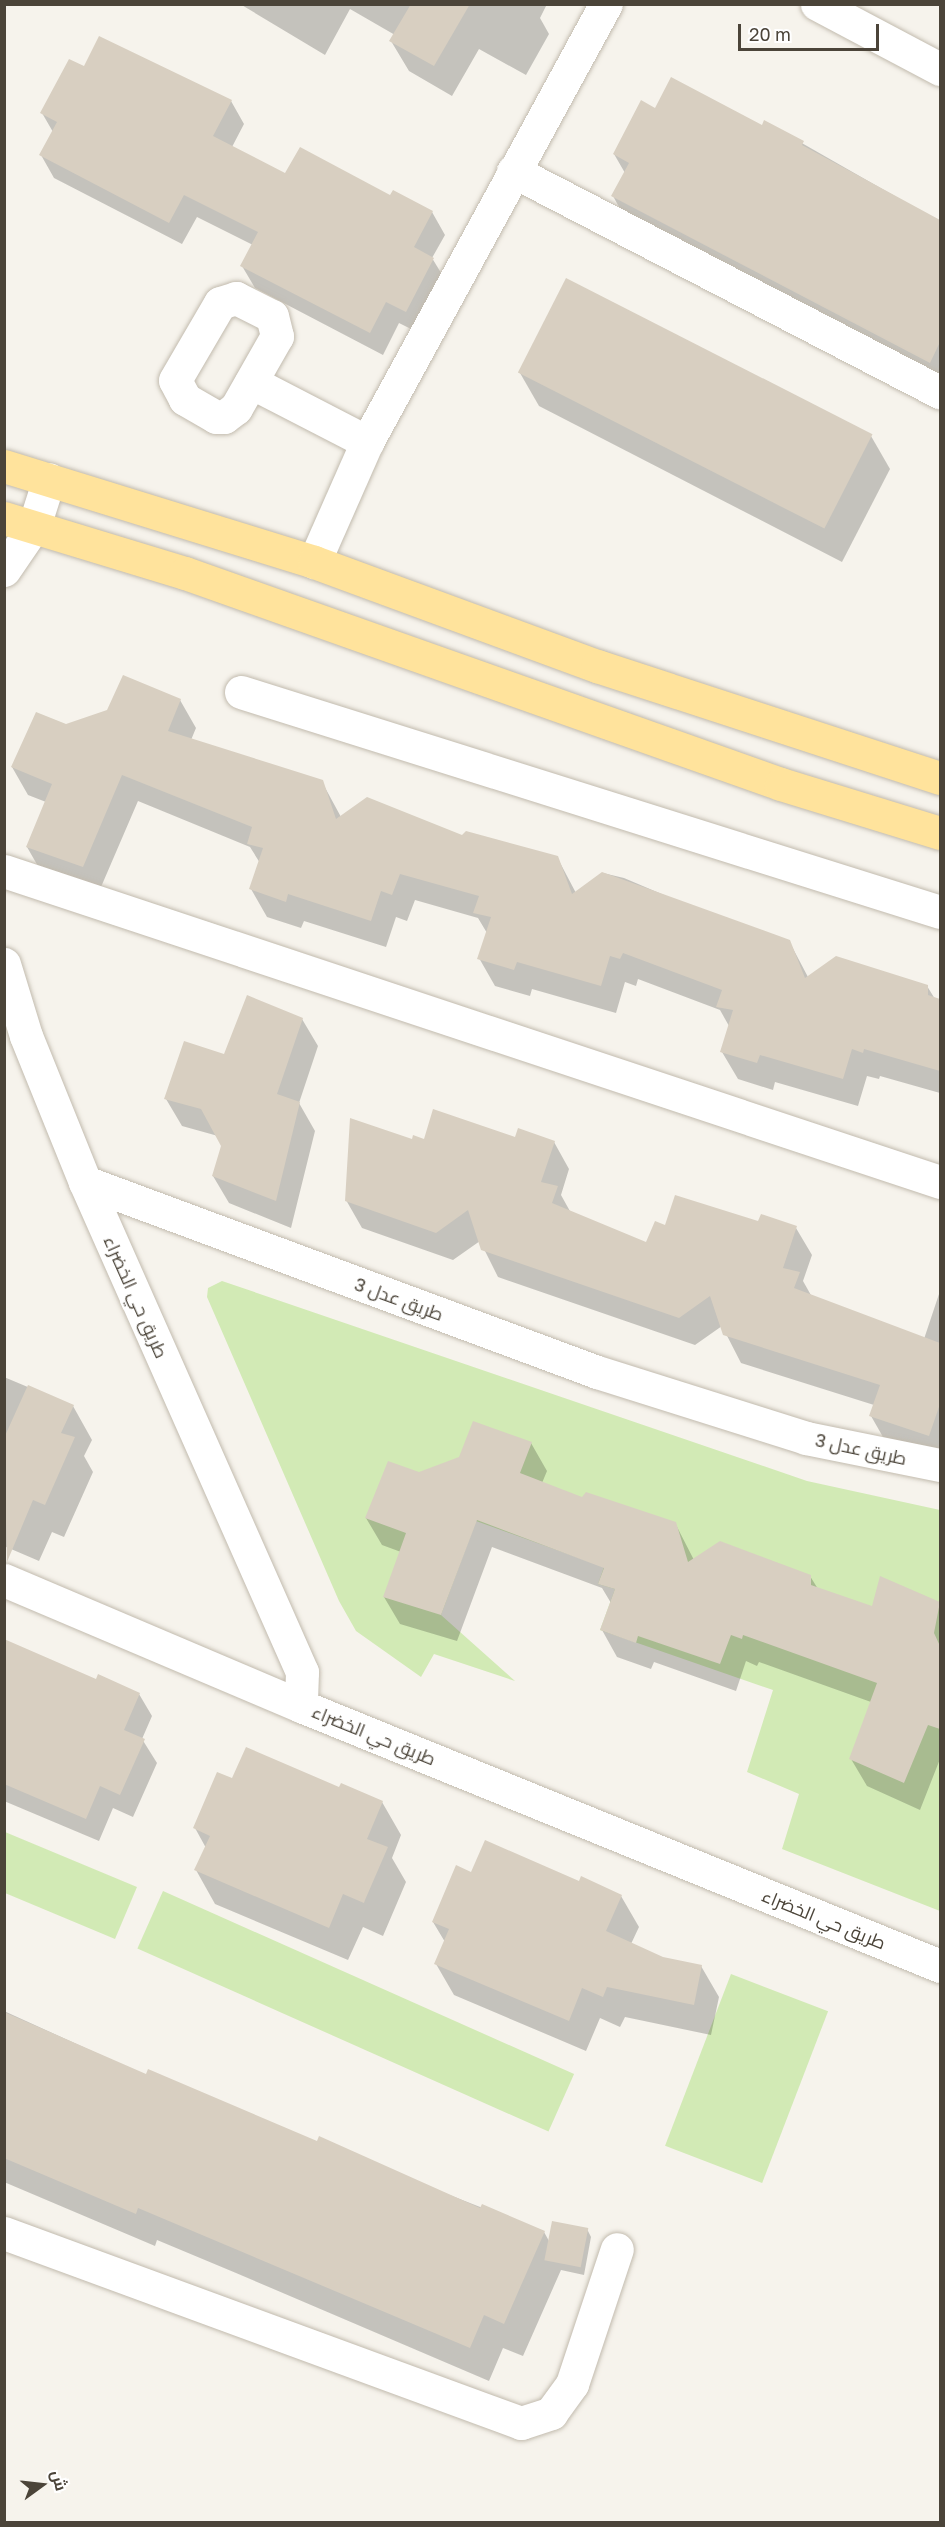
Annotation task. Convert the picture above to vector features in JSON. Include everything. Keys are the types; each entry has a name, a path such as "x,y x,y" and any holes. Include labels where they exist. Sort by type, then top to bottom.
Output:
{"main road":[{"path":"4,465 314,562 597,666 940,778"},
{"path":"19,522 185,573 781,784 940,833"}],"street":[{"path":"314,562 368,442 513,171 606,4"},
{"path":"817,4 940,69"},
{"path":"513,171 940,392"},
{"path":"251,382 368,442"},
{"path":"4,570 19,522 49,479"},
{"path":"241,692 940,912"},
{"path":"4,871 940,1182"},
{"path":"4,964 26,1036 86,1182"},
{"name":"طريق عدل 3","path":"86,1182 597,1372 806,1438 940,1465"},
{"name":"طريق حي الخضراء","path":"86,1182 302,1671 301,1706 940,1966"},
{"path":"4,1580 301,1706"},
{"path":"4,2233 521,2422 551,2413 572,2384 617,2249"}],"green space":[{"path":"222,1281 807,1481 940,1510 940,1911 782,1849 799,1794 747,1772 773,1690 600,1630 615,1589 598,1584 604,1567 476,1521 441,1615 515,1681 434,1654 421,1677 356,1631 339,1601 207,1297 208,1288"},
{"path":"5,1832 137,1887 115,1939 5,1893"},
{"path":"163,1891 574,2074 548,2132 137,1949"},
{"path":"731,1974 828,2011 762,2183 665,2146"}],"building":[{"path":"411,4 470,4 434,66 389,41"},
{"path":"99,36 232,100 213,136 285,173 300,147 390,195 393,190 433,211 414,247 434,258 406,312 386,302 370,333 240,266 258,232 184,195 169,223 39,155 57,122 40,113 69,59 84,66"},
{"path":"671,77 762,125 764,120 804,141 802,145 940,220 940,342 930,363 611,196 629,163 613,154 641,100 655,108"},
{"path":"566,278 873,434 824,529 518,372"},
{"path":"123,675 181,699 168,731 323,780 336,819 367,797 462,835 466,831 558,856 572,894 602,872 790,940 805,978 836,956 928,985 928,995 940,999 940,1071 864,1049 863,1053 852,1049 843,1079 760,1055 757,1063 720,1052 733,1010 716,1007 722,990 623,953 620,959 610,956 601,986 517,962 514,970 477,959 491,917 473,913 479,896 400,874 392,895 381,891 371,921 288,894 286,902 249,889 263,848 247,844 252,827 122,775 83,867 26,847 52,784 11,767 36,712 66,724 107,710"},
{"path":"247,995 303,1018 277,1094 300,1102 276,1201 212,1176 221,1146 201,1109 164,1099 184,1041 224,1054"},
{"path":"433,1109 515,1137 518,1128 555,1141 541,1182 558,1186 552,1203 646,1242 655,1221 665,1225 675,1195 758,1221 761,1214 797,1226 783,1268 800,1272 794,1288 940,1343 940,1404 929,1436 869,1416 880,1385 723,1335 710,1296 679,1318 481,1250 468,1210 436,1233 345,1201 350,1118 412,1139 413,1135 424,1139"},
{"path":"28,1385 74,1405 61,1433 75,1437 45,1505 33,1500 7,1562 4,1438"},
{"path":"473,1421 532,1442 520,1473 582,1497 586,1492 676,1522 688,1562 720,1541 811,1575 811,1585 872,1606 880,1576 940,1602 934,1633 940,1646 940,1729 928,1725 904,1783 849,1759 877,1683 743,1635 742,1639 731,1635 720,1664 638,1636 636,1643 600,1630 615,1589 598,1584 604,1568 477,1520 441,1615 383,1597 406,1533 365,1518 388,1461 419,1472 459,1457"},
{"path":"4,1639 96,1679 98,1674 140,1693 124,1730 145,1739 120,1795 100,1786 86,1819 4,1784"},
{"path":"246,1747 339,1787 341,1783 383,1801 367,1839 388,1847 364,1903 343,1894 329,1928 194,1870 210,1836 193,1828 217,1772 232,1778"},
{"path":"485,1840 579,1881 581,1876 622,1895 606,1931 663,1957 702,1965 694,2005 607,1987 603,1997 582,1988 569,2021 434,1964 449,1929 432,1922 456,1865 471,1872"},
{"path":"4,2012 146,2074 148,2069 317,2141 319,2136 480,2208 482,2204 545,2231 504,2324 484,2315 470,2348 138,2208 136,2214 4,2158"},
{"path":"552,2221 588,2228 581,2267 544,2260"}]}
